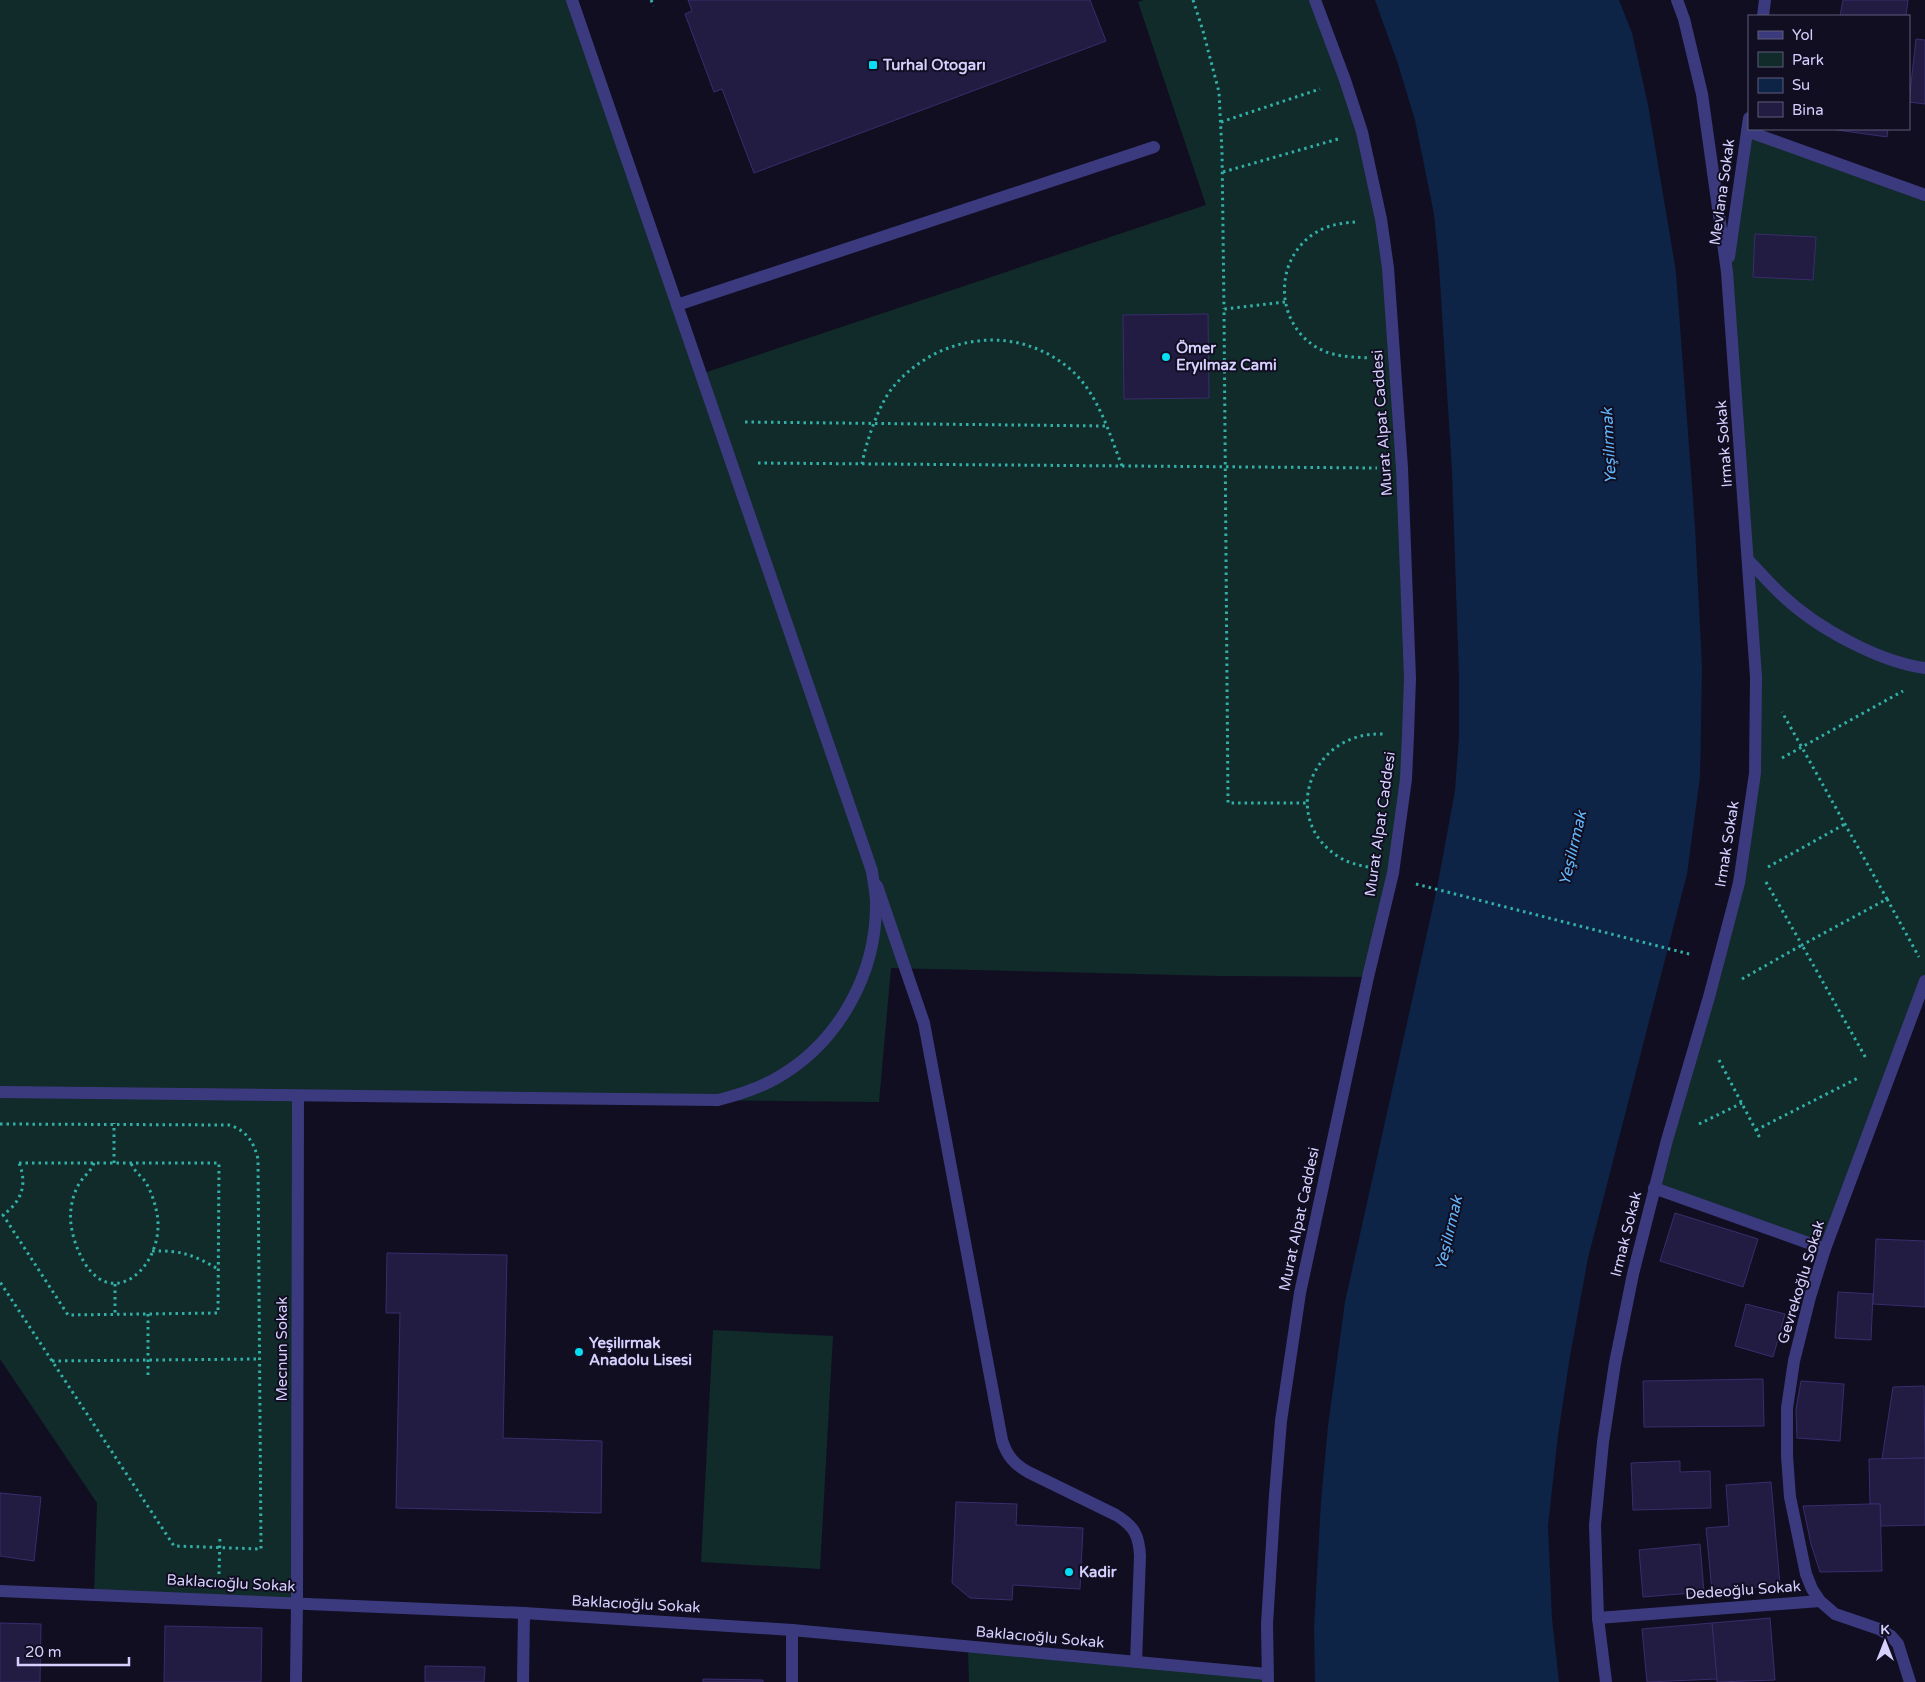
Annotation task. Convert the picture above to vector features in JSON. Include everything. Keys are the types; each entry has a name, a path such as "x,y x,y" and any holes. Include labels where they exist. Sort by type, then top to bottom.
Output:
{"street":[{"path":"572,0 924,1023 1002,1440 1006,1451 1016,1465 1116,1515 1127,1522 1135,1531 1139,1541 1140,1556 1136,1662"},
{"name":"Murat Alpat Caddesi","path":"1268,1678 1267,1624 1274,1495 1281,1421 1300,1293 1368,977 1393,873 1406,779 1410,678 1402,468 1388,268 1381,219 1362,132 1315,0"},
{"name":"Irmak Sokak","path":"1606,1682 1598,1618 1595,1525 1603,1442 1615,1363 1633,1274 1654,1188 1701,1026 1739,883 1755,773 1756,677 1727,272 1702,94 1684,19 1677,0"},
{"path":"1763,15 1765,0"},
{"name":"Mevlana Sokak","path":"1727,272 1748,124"},
{"path":"1763,130 1925,195"},
{"path":"677,305 1154,147"},
{"path":"1748,560 1784,597 1824,627 1868,651 1925,668"},
{"path":"0,1092 718,1100 748,1092 775,1079 801,1062 823,1041 842,1017 857,991 868,962 874,932 876,901 872,871"},
{"name":"Gevrekoğlu Sokak","path":"1820,1601 1806,1574 1790,1497 1787,1456 1787,1408 1794,1361 1810,1297 1825,1249 1925,981"},
{"name":"Mecnun Sokak","path":"296,1682 298,1603 298,1096"},
{"path":"1654,1188 1825,1249"},
{"name":"Baklacıoğlu Sokak","path":"0,1591 524,1613 792,1630 1136,1662 1268,1678"},
{"name":"Dedeoğlu Sokak","path":"1598,1618 1820,1601 1835,1614 1879,1629 1891,1636 1898,1644 1910,1682"},
{"path":"523,1682 524,1613"},
{"path":"792,1630 792,1682"}],"path":[{"path":"651,0 654,6"},
{"path":"1194,0 1214,73 1221,122 1228,803 1308,803"},
{"path":"1221,122 1345,80"},
{"path":"1223,172 1362,132"},
{"path":"1381,219 1329,226 1315,232 1294,253 1288,266 1284,280 1285,302 1292,322 1300,334 1311,344 1324,351 1337,355 1394,359"},
{"path":"1224,310 1285,302"},
{"path":"862,464 865,445 892,388 916,364 945,348 977,340 1011,341 1042,352 1070,370 1092,395 1122,466"},
{"path":"717,421 1106,426"},
{"path":"732,463 1402,468"},
{"path":"1755,773 1909,687"},
{"path":"1779,706 1920,960"},
{"path":"1393,873 1352,863 1333,852 1319,837 1312,824 1308,803 1311,781 1316,768 1336,746 1349,739 1363,735 1408,735"},
{"path":"1739,883 1845,824"},
{"path":"1760,871 1868,1062"},
{"path":"1437,888 1669,949"},
{"path":"1709,997 1886,899"},
{"path":"1701,1026 1761,1140"},
{"path":"1756,1130 1864,1075"},
{"path":"114,1094 114,1163"},
{"path":"1667,1140 1742,1103"},
{"path":"0,1124 229,1125 242,1131 249,1137 258,1159 261,1549 174,1546 0,1282"},
{"path":"19,1163 94,1163 219,1163 218,1314 68,1315 3,1215 14,1207 21,1194 23,1172 19,1163"},
{"path":"94,1163 91,1170 80,1181 73,1196 70,1212 72,1230 83,1261 91,1273 102,1281 115,1284 128,1281 139,1274 148,1262 155,1245 157,1211 145,1181 134,1170 131,1163"},
{"path":"152,1251 178,1251 190,1254 218,1269"},
{"path":"115,1284 115,1315"},
{"path":"148,1314 148,1376"},
{"path":"52,1361 260,1359"},
{"path":"218,1599 220,1534"}],"green space":[{"path":"0,0 572,0 701,374 1206,205 1138,2 1144,0 1315,0 1345,80 1381,219 1402,468 1406,779 1368,977 1220,976 891,968 879,1102 299,1096 297,1603 94,1594 97,1503 0,1359"},
{"path":"1747,131 1925,195 1925,981 1825,1249 1654,1188 1709,997 1755,773 1756,677 1727,272"},
{"path":"713,1330 833,1336 820,1569 701,1562"},
{"path":"968,1646 1267,1674 1268,1682 969,1682"}],"water":[{"name":"Yeşilırmak","path":"1375,0 1619,0 1632,33 1648,105 1676,272 1695,527 1702,668 1700,777 1687,874 1588,1258 1570,1356 1558,1435 1548,1526 1552,1619 1559,1682 1315,1682 1314,1628 1321,1502 1328,1426 1345,1302 1437,888 1455,791 1459,737 1459,678 1452,470 1434,214 1415,120 1398,64"}],"building":[{"name":"Turhal Otogarı","path":"688,0 1090,0 1106,41 754,173 722,89 714,92 685,14 692,11"},
{"path":"1843,0 1908,0 1906,15 1840,15"},
{"path":"1916,39 1925,40 1925,104 1910,102"},
{"path":"1837,130 1888,130 1887,137"},
{"path":"1755,234 1816,237 1813,280 1753,277"},
{"name":"Ömer Eryılmaz Cami","path":"1208,314 1209,398 1124,399 1123,315"},
{"path":"1675,1213 1758,1239 1743,1287 1660,1261"},
{"path":"1876,1239 1925,1241 1925,1307 1873,1304"},
{"path":"387,1253 507,1255 503,1438 602,1441 601,1513 396,1508 400,1313 386,1313"},
{"path":"1838,1292 1873,1294 1871,1340 1835,1338"},
{"path":"1746,1304 1785,1314 1773,1357 1735,1346"},
{"path":"1763,1379 1764,1426 1644,1427 1643,1381"},
{"path":"1801,1381 1844,1384 1840,1441 1797,1438 1796,1409"},
{"path":"1924,1386 1925,1458 1882,1459 1893,1387"},
{"path":"1925,1458 1925,1525 1881,1526 1880,1504 1870,1504 1869,1459"},
{"path":"1680,1461 1680,1472 1710,1471 1711,1508 1633,1510 1631,1463"},
{"path":"1771,1482 1780,1585 1712,1591 1706,1528 1729,1526 1726,1485"},
{"path":"0,1493 41,1497 34,1561 0,1556"},
{"path":"956,1502 1017,1504 1016,1525 1083,1528 1080,1589 1013,1585 1012,1600 970,1598 952,1583"},
{"path":"1880,1504 1882,1571 1820,1572 1811,1544 1803,1506"},
{"path":"1700,1544 1704,1592 1643,1597 1639,1550"},
{"path":"1770,1618 1775,1680 1717,1682 1712,1623"},
{"path":"0,1623 41,1624 40,1682 0,1682"},
{"path":"1712,1623 1717,1679 1647,1682 1642,1629"},
{"path":"165,1626 262,1628 261,1682 164,1682"},
{"path":"425,1666 485,1667 484,1682 425,1682"},
{"path":"703,1679 763,1680 763,1682 703,1682"}],"place":[{"name":"Turhal Otogarı","path":"873,65"},
{"name":"Ömer Eryılmaz Cami","path":"1166,357"},
{"name":"Yeşilırmak Anadolu Lisesi","path":"579,1352"},
{"name":"Kadir","path":"1069,1572"}]}
